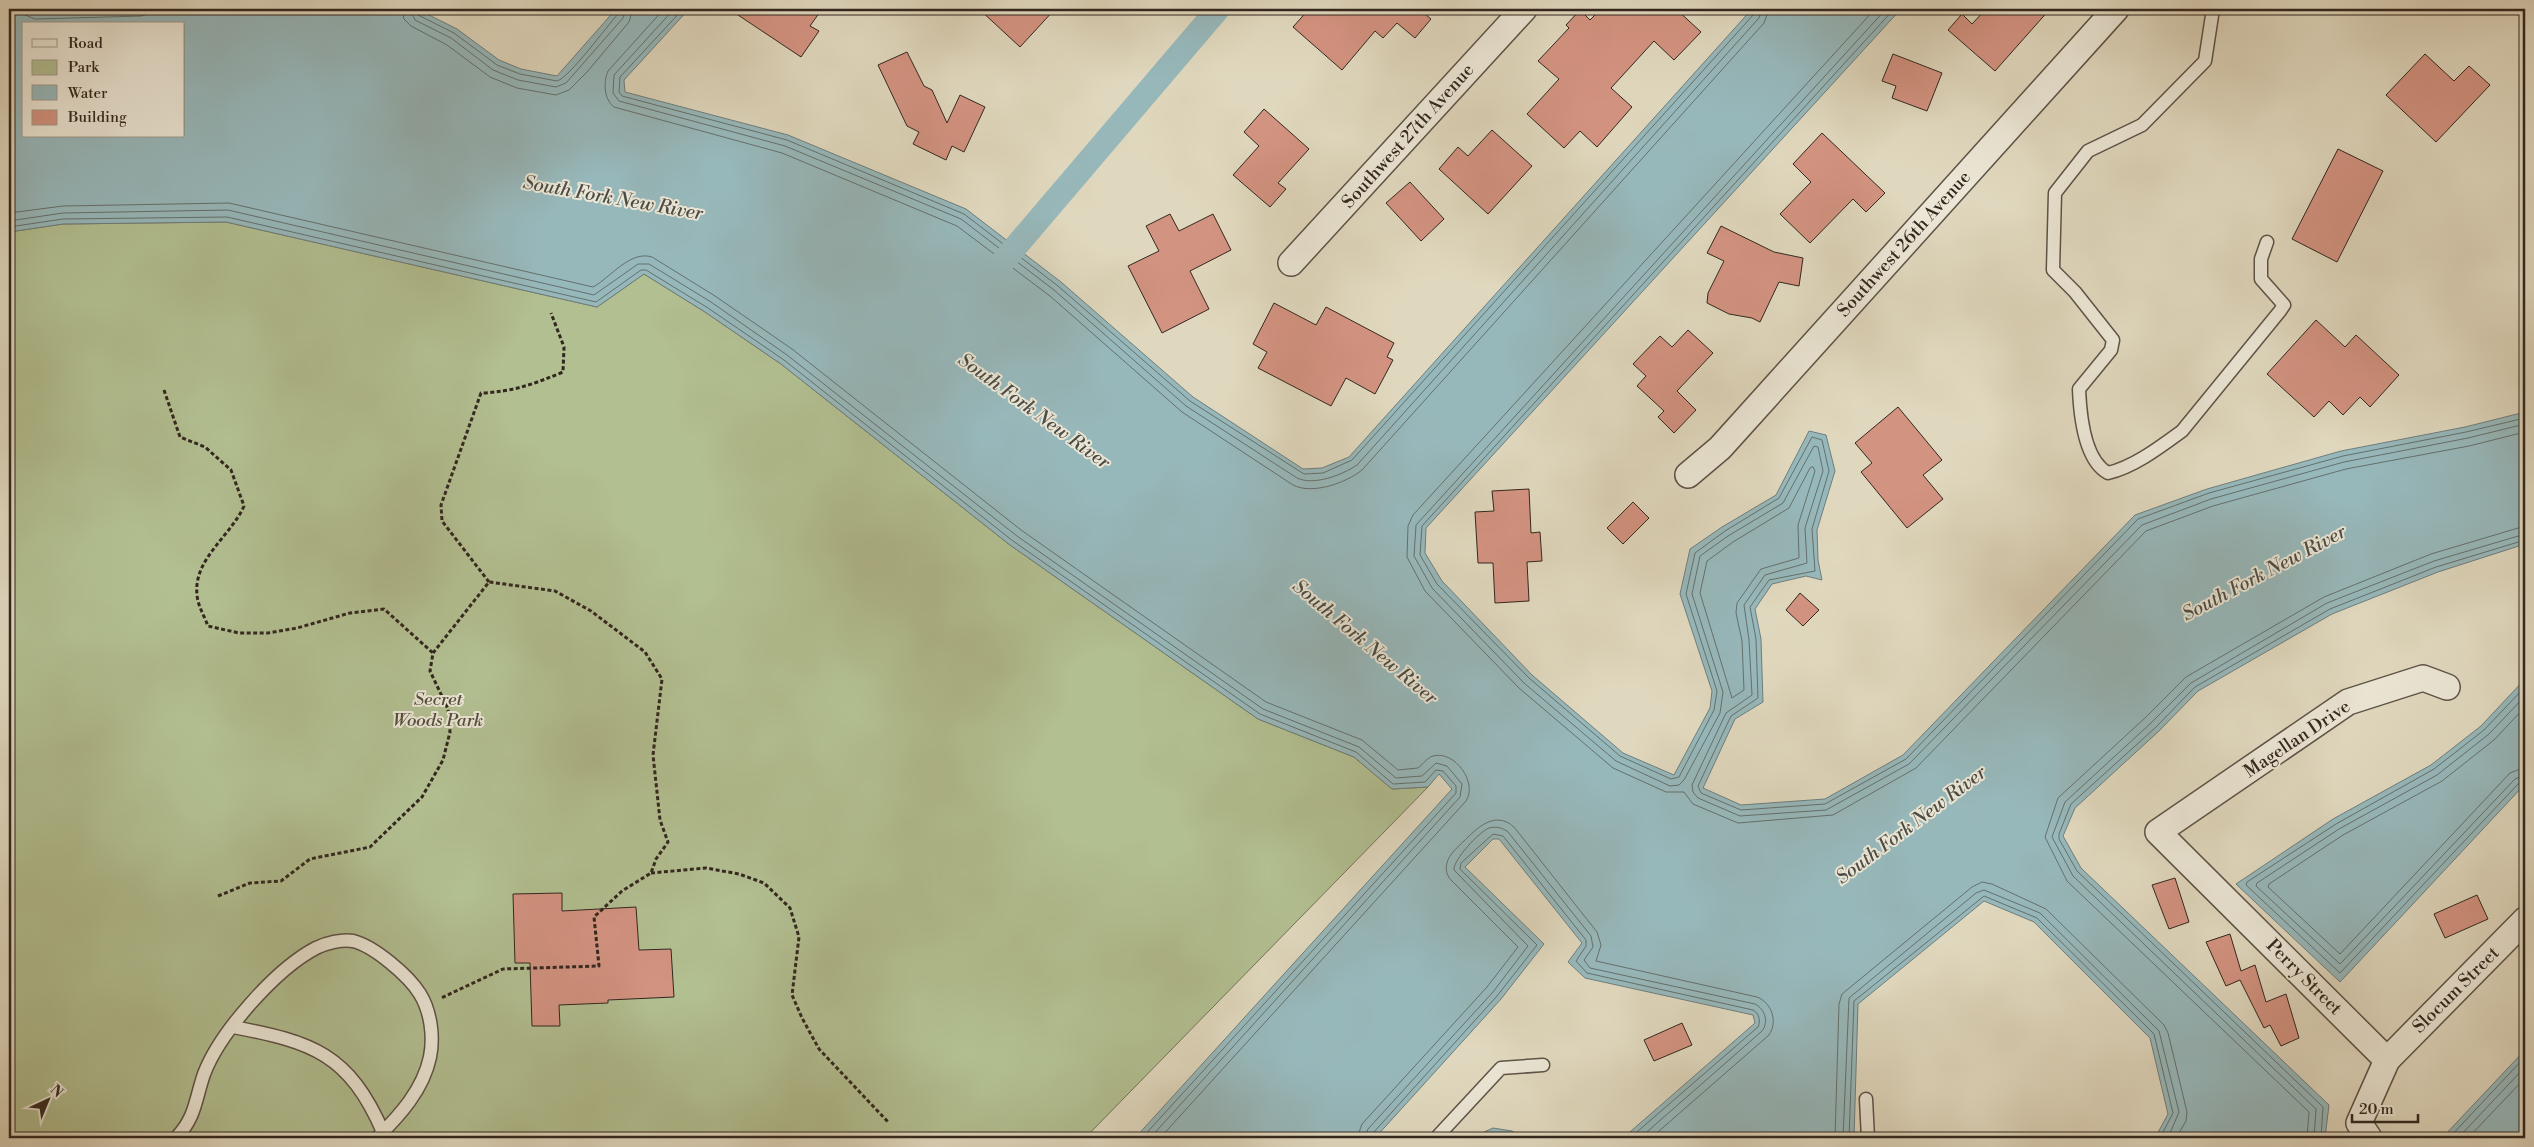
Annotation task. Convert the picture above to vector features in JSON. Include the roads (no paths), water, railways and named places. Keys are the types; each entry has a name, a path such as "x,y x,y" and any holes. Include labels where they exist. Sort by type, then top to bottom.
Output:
{"street":[{"name":"Southwest 27th Avenue","path":"1291,263 1524,9"},
{"name":"Southwest 26th Avenue","path":"1688,475 1720,448 2116,9"},
{"name":"Magellan Drive","path":"2158,832 2348,702 2423,678 2447,687"},
{"name":"Perry Street","path":"2158,832 2387,1060"},
{"name":"Slocum Street","path":"2387,1060 2525,920"},
{"path":"2369,1138 2359,1123 2387,1060"}],"lane":[{"path":"2213,9 2204,60 2142,125 2088,151 2055,193 2054,270 2075,292 2112,340 2112,350 2079,389 2081,420 2095,463 2101,470 2108,473 2117,471 2162,446 2182,431 2280,311 2284,305 2261,279 2261,259 2267,242"},
{"path":"176,1138 187,1127 195,1109 204,1073 233,1027 254,1000 284,971 317,948 336,942 353,941 373,951 401,972 420,995 425,1006 432,1037 430,1057 422,1080 407,1105 380,1135"},
{"path":"233,1027 292,1040 318,1051 336,1062 358,1083 373,1108 380,1135"},
{"path":"1436,1138 1501,1068 1543,1065"},
{"path":"1866,1100 1868,1138"}],"water":[{"name":"South Fork New River","path":"9,9 23,9 35,14 112,14 174,9 417,9 457,29 499,60 521,69 557,76 616,9 689,9 624,80 625,92 788,135 966,209 1061,282 1193,397 1303,469 1322,468 1349,457 1752,9 1901,9 1426,528 1425,553 1442,581 1532,675 1623,753 1674,775 1710,708 1712,691 1680,594 1690,549 1722,527 1776,495 1809,431 1826,435 1835,471 1817,530 1818,560 1822,580 1806,576 1772,584 1755,609 1761,639 1763,702 1735,719 1703,788 1741,805 1825,799 1903,755 2135,515 2207,489 2341,451 2465,427 2525,412 2525,544 2438,572 2332,614 2198,691 2159,731 2075,808 2063,836 2081,868 2329,1105 2325,1138 2155,1138 2168,1114 2150,1038 2034,922 1984,901 1858,1004 1854,1138 1623,1138 1755,1023 1753,1015 1585,978 1568,962 1582,943 1499,839 1493,839 1465,867 1544,944 1501,999 1375,1138 1135,1138 1452,789 1439,774 1428,787 1392,789 1354,757 1258,719 1010,545 781,364 705,312 644,274 597,307 226,222 63,224 9,232"},
{"path":"2525,679 2525,784 2340,982 2236,884 2333,819 2431,765 2481,726"},
{"path":"2525,1050 2525,1138 2442,1138"},
{"path":"1493,1128 1512,1131 1522,1138 1471,1138"}],"waterway":[{"path":"994,272 1218,9"}],"park label":[{"name":"Secret Woods Park","path":"438,710"}]}
